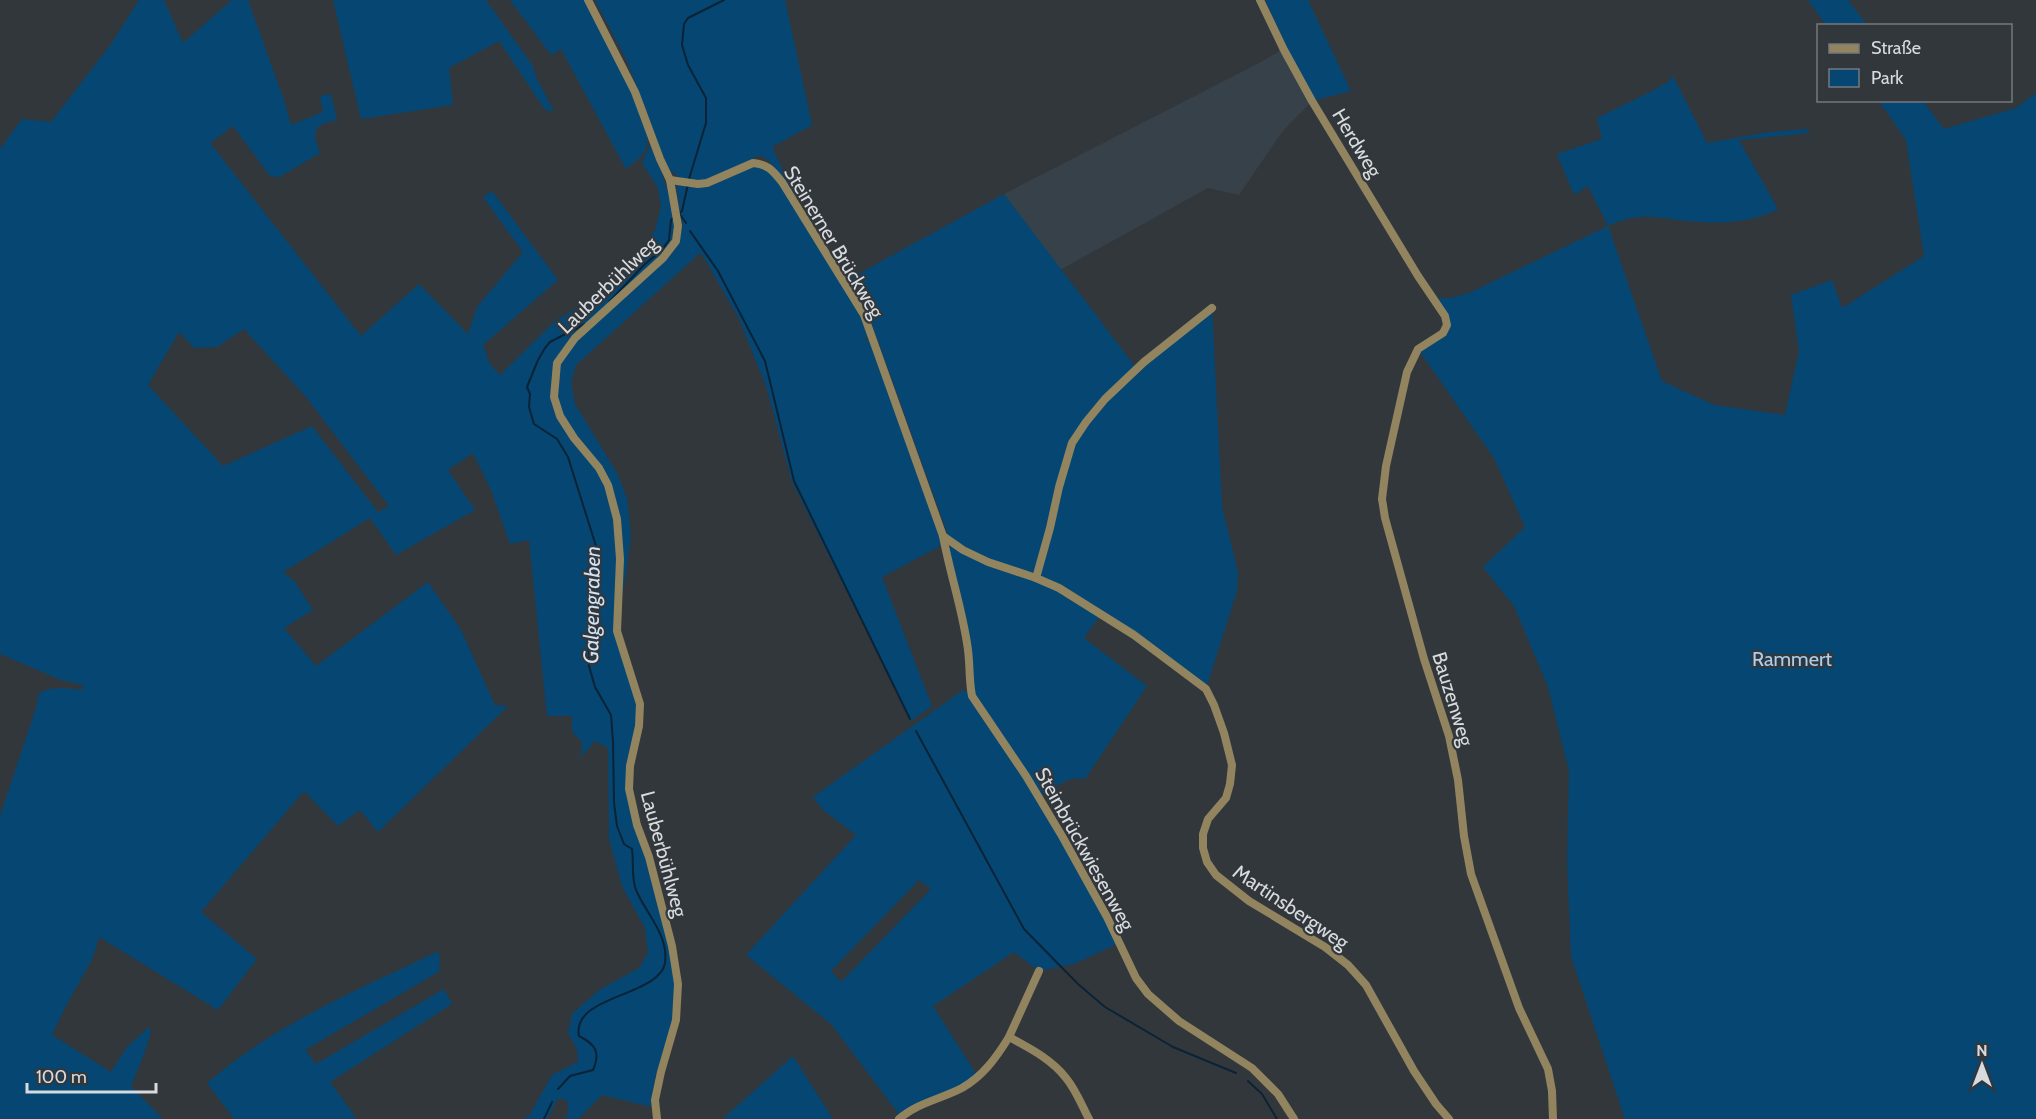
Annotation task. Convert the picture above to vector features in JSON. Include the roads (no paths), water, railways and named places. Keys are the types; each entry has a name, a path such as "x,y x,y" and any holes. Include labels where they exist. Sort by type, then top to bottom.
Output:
{"street":[{"name":"Lauberbühlweg","path":"588,0 635,92 670,180 678,226 676,240 663,258 574,338 557,363 554,397 560,416 574,438 599,468 608,485 617,519 620,559 617,631 640,704 639,726 630,766 628,789 637,825 649,857 672,946 678,984 676,1020 655,1100 657,1119"},
{"name":"Herdweg","path":"1260,0 1312,101 1418,276 1434,298"},
{"name":"Steinerner Brückweg","path":"670,180 707,183 753,163 762,163 770,167 782,182 864,315 943,536"},
{"name":"Bauzenweg","path":"1434,298 1445,316 1447,325 1443,333 1418,349 1407,372 1386,466 1382,499 1385,518 1424,659 1449,736 1458,780 1471,874 1519,1008 1548,1069 1552,1091 1552,1119"},
{"path":"1036,578 1072,443 1105,399 1144,362 1212,308"},
{"name":"Martinsbergweg","path":"943,536 963,550 980,558 1059,588 1134,635 1206,689 1224,733 1232,765 1226,798 1208,819 1203,834 1203,848 1208,862 1216,875 1250,901 1325,947 1348,965 1366,985 1414,1071 1449,1119"},
{"name":"Steinbrückwiesenweg","path":"943,536 968,650 972,696 1026,776 1062,836 1107,917 1136,978 1148,994 1179,1021 1252,1068 1278,1094 1294,1119"},
{"path":"899,1119 910,1110 962,1088 993,1063 1010,1037 1039,971"},
{"path":"1010,1037 1052,1062 1068,1079 1089,1119"}],"waterway":[{"name":"Galgengraben","path":"689,179 706,123 706,98 688,65 682,45 684,24 688,18 724,0"},
{"name":"Galgengraben","path":"679,213 682,211 688,184"},
{"path":"679,213 686,223"},
{"name":"Galgengraben","path":"609,302 645,264 661,251 669,240 673,218"},
{"path":"690,231 718,271 765,361 794,481 910,719"},
{"name":"Galgengraben","path":"558,1089 570,1076 593,1070 596,1058 595,1049 579,1036 580,1022 588,1012 648,983 659,974 665,963 664,943 634,885 632,849 624,844 617,826 611,715 595,687 589,666 589,632 596,546 568,457 557,439 534,424 529,407 530,394 527,387 545,348 550,342 585,324"},
{"path":"916,731 1024,929 1078,984 1105,1007 1173,1047 1236,1073"},
{"path":"1248,1081 1262,1094 1277,1119"},
{"name":"Galgengraben","path":"544,1119 552,1102"}],"park label":[{"name":"Rammert","path":"1792,659"}]}
